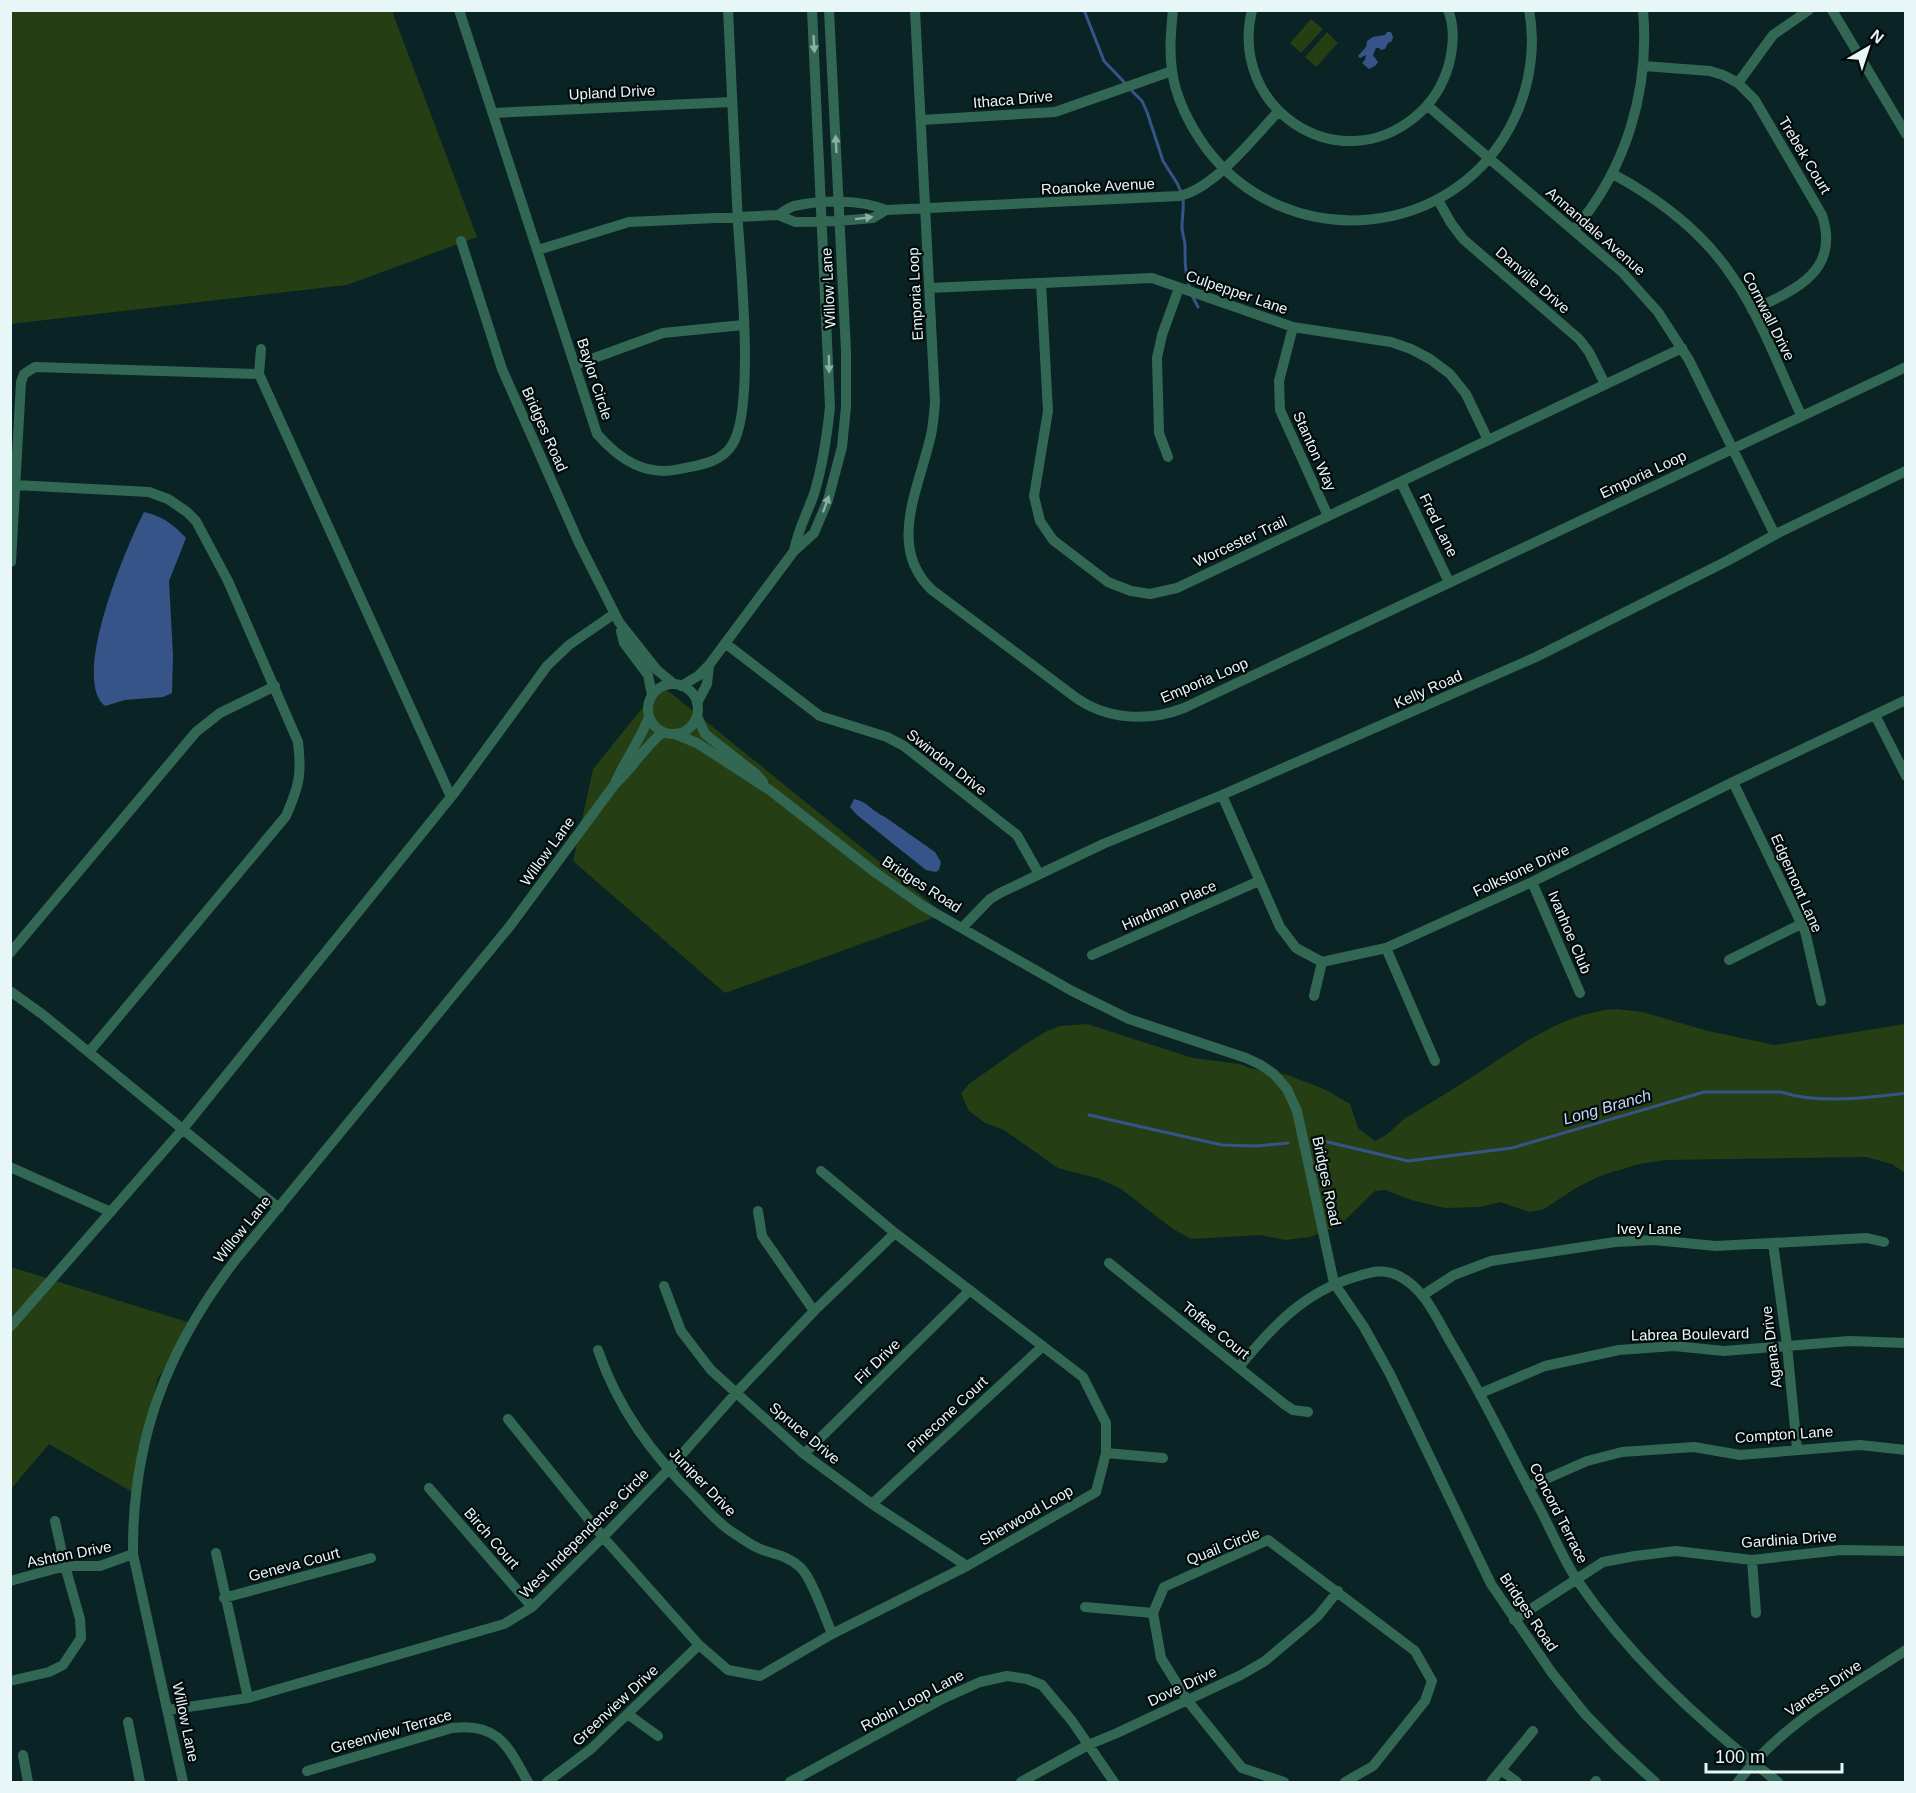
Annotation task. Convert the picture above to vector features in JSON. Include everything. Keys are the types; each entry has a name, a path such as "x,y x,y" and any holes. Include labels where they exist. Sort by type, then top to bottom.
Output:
{"street":[{"name":"Baylor Circle","path":"459,10 597,434 630,464 651,471 669,472 711,462 721,457 732,446 741,421 745,357 728,10"},
{"name":"Willow Lane","path":"794,551 797,531 813,495 826,444 830,407 812,10"},
{"name":"Willow Lane","path":"678,685 698,676 710,665 794,551 814,533 828,500 842,447 846,407 846,351 829,10"},
{"name":"Emporia Loop","path":"915,10 930,288 934,411 930,441 908,523 907,540 911,558 922,580 932,590 1087,705 1113,714 1134,717 1173,713 1905,367"},
{"path":"1173,10 1170,49 1172,71 1189,120 1200,139 1224,168 1244,186 1268,201 1295,212 1326,219 1354,221 1380,219 1438,200 1467,180 1488,158 1510,128 1523,94 1531,48 1532,24 1529,10"},
{"path":"1252,10 1248,29 1249,59 1260,87 1278,112 1305,131 1338,140 1371,139 1402,128 1428,106 1445,79 1453,48 1448,10"},
{"path":"1574,230 1595,203 1613,174 1634,119 1644,66 1643,10"},
{"path":"1738,83 1773,35 1809,10"},
{"path":"1832,10 1905,134"},
{"name":"Trebek Court","path":"1644,66 1710,72 1738,83 1755,100 1816,203 1825,223 1824,256 1810,277 1792,291 1752,310"},
{"name":"Ithaca Drive","path":"921,120 1055,112 1172,71"},
{"name":"Upland Drive","path":"493,113 732,102"},
{"name":"Annandale Avenue","path":"1428,106 1574,230 1641,292 1682,348 1775,535"},
{"name":"Roanoke Avenue","path":"777,215 792,207 838,202 873,204 886,210 1179,196 1195,191 1209,182 1278,112"},
{"name":"Cornwall Drive","path":"1613,174 1673,214 1696,234 1726,267 1752,310 1801,416"},
{"name":"Danville Drive","path":"1438,200 1450,223 1463,238 1579,339 1589,352 1605,384"},
{"name":"Roanoke Avenue","path":"777,215 795,222 839,221 873,218 886,210"},
{"path":"538,250 629,222 777,215"},
{"name":"Bridges Road","path":"461,241 502,369 579,543 616,618 624,643 648,675 652,695"},
{"name":"Culpepper Lane","path":"930,288 1152,278 1293,327 1391,342 1430,359 1450,374 1466,394 1488,440"},
{"name":"Worcester Trail","path":"1041,283 1048,411 1034,496 1040,521 1053,540 1108,582 1131,591 1150,594 1177,588 1682,348"},
{"path":"1168,457 1160,433 1157,358 1162,335 1179,288"},
{"path":"575,365 663,333 743,326"},
{"name":"Stanton Way","path":"1293,327 1279,381 1280,410 1328,516"},
{"path":"261,349 259,374 451,797"},
{"path":"11,562 21,382 24,374 35,367 259,374"},
{"name":"Kelly Road","path":"962,928 990,899 1039,874 1103,844 1222,795 1536,657 1905,471"},
{"name":"Fred Lane","path":"1401,482 1449,582"},
{"path":"15,485 149,492 168,499 187,512 196,521 228,581 298,742 301,766 298,788 286,816 88,1052"},
{"path":"10,1327 182,1130 451,797 547,666 570,645 616,618"},
{"name":"Bridges Road","path":"616,618 657,670 678,685"},
{"name":"Swindon Drive","path":"725,643 820,716 888,737 904,746 1017,836 1039,874"},
{"name":"Willow Lane","path":"697,703 707,684 710,665"},
{"path":"678,685 691,692 697,703 697,716 687,729 675,734 663,732 656,728 649,717 648,705 652,695 661,686 678,685"},
{"path":"10,953 196,732 220,713 274,686"},
{"name":"Folkstone Drive","path":"1322,962 1386,948 1532,882 1905,700"},
{"path":"1875,715 1905,776"},
{"name":"Bridges Road","path":"697,716 705,734 756,774 771,791"},
{"name":"Willow Lane","path":"615,784 622,766 643,733 649,717"},
{"name":"Willow Lane","path":"183,1782 134,1554 133,1517 139,1468 151,1420 166,1375 187,1332 211,1292 510,927 615,784 629,772 650,742 663,732"},
{"name":"Bridges Road","path":"675,734 697,743 771,791 876,873 923,906 1100,1006 1162,1031 1246,1058 1274,1074 1287,1089 1297,1110 1334,1283 1364,1327 1389,1374 1491,1584 1552,1673 1585,1714 1655,1782"},
{"name":"Edgemont Lane","path":"1733,782 1808,940 1821,1001"},
{"path":"1222,795 1280,927 1296,948 1322,962 1314,996"},
{"name":"Hindman Place","path":"1092,955 1259,881"},
{"name":"Ivanhoe Club","path":"1532,882 1580,993"},
{"path":"1729,960 1801,924"},
{"path":"1386,948 1435,1061"},
{"path":"10,991 42,1014 279,1209"},
{"path":"10,1167 111,1212"},
{"name":"Sherwood Loop","path":"508,1419 603,1537 699,1645 728,1670 760,1676 832,1634 967,1566 1096,1492 1106,1453 1106,1422 1083,1377 895,1233 821,1171"},
{"path":"758,1211 762,1236 814,1311"},
{"name":"West Independence Circle","path":"168,1710 248,1698 504,1624 532,1607 668,1470 736,1393 814,1311 895,1233"},
{"name":"Ivey Lane","path":"1423,1295 1454,1275 1491,1261 1635,1241 1654,1240 1716,1245 1867,1238 1884,1242"},
{"name":"Agana Drive","path":"1773,1243 1787,1345 1797,1449"},
{"name":"Toffee Court","path":"1109,1263 1284,1404 1293,1410 1308,1412"},
{"name":"Concord Terrace","path":"1239,1367 1279,1322 1301,1304 1334,1283 1379,1270 1399,1276 1423,1295 1481,1393 1576,1578 1610,1624 1672,1691 1752,1763 1778,1782"},
{"name":"Spruce Drive","path":"664,1286 681,1331 711,1370 804,1454 872,1504 967,1566"},
{"name":"Fir Drive","path":"804,1454 970,1290"},
{"name":"Labrea Boulevard","path":"1481,1393 1545,1366 1619,1350 1674,1346 1724,1351 1849,1341 1905,1343"},
{"name":"Pinecone Court","path":"872,1504 1043,1346"},
{"name":"Juniper Drive","path":"598,1350 608,1380 621,1403 668,1470 730,1531 756,1548 780,1554 792,1560 803,1570 832,1634"},
{"name":"Compton Lane","path":"1528,1487 1587,1461 1622,1452 1694,1447 1740,1455 1860,1445 1905,1450"},
{"path":"1106,1453 1163,1458"},
{"name":"Birch Court","path":"429,1488 532,1607"},
{"path":"10,1681 49,1672 63,1665 81,1638 80,1619 55,1521"},
{"name":"Quail Circle","path":"1153,1613 1164,1587 1268,1540 1415,1651 1432,1681 1425,1701 1373,1766 1346,1782"},
{"name":"Gardinia Drive","path":"1514,1620 1603,1562 1676,1551 1752,1560 1841,1550 1905,1551"},
{"path":"216,1553 224,1598 248,1698"},
{"name":"Ashton Drive","path":"10,1581 65,1566 100,1566 134,1554"},
{"name":"Geneva Court","path":"224,1598 371,1558"},
{"path":"1752,1560 1756,1612"},
{"name":"Dove Drive","path":"1021,1782 1088,1745 1241,1675 1265,1660 1311,1623 1338,1591"},
{"path":"1085,1607 1153,1613 1161,1658 1187,1700 1242,1768 1284,1782"},
{"name":"Greenview Drive","path":"547,1782 591,1749 699,1645"},
{"name":"Vaness Drive","path":"1738,1782 1752,1763 1788,1730 1905,1650"},
{"name":"Robin Loop Lane","path":"790,1782 940,1700 980,1682 1007,1676 1027,1679 1042,1685 1114,1782"},
{"path":"628,1715 658,1736"},
{"path":"128,1722 140,1782"},
{"name":"Greenview Terrace","path":"307,1771 452,1728 470,1726 484,1729 503,1742 528,1782"},
{"path":"1491,1782 1533,1731"},
{"path":"23,1755 28,1782"},
{"path":"1501,1770 1516,1782"}],"green space":[{"path":"10,11 392,11 477,237 347,285 11,324"},
{"path":"1311,19 1323,29 1301,53 1290,43"},
{"path":"1327,32 1338,43 1316,67 1305,57"},
{"path":"661,685 944,914 725,993 573,861 593,769"},
{"path":"1616,1009 1643,1012 1708,1031 1775,1045 1905,1024 1905,1173 1892,1164 1866,1157 1666,1160 1639,1164 1600,1176 1576,1188 1544,1209 1530,1212 1500,1202 1481,1207 1445,1208 1414,1201 1385,1190 1375,1191 1339,1226 1310,1237 1285,1240 1260,1235 1191,1239 1173,1229 1121,1189 1100,1179 1058,1168 1004,1130 985,1123 969,1111 961,1093 969,1084 1047,1031 1060,1026 1087,1024 1193,1058 1240,1064 1249,1068 1288,1075 1326,1090 1350,1104 1358,1128 1375,1141 1386,1135 1404,1119 1527,1041 1579,1016"},
{"path":"11,1267 194,1324 158,1378 144,1433 141,1497 49,1444 11,1489"}],"water":[{"path":"1391,32 1392,41 1385,49 1376,48 1373,55 1378,62 1369,69 1362,63 1366,55 1360,58 1358,56 1366,47 1367,41 1373,37 1385,35"},
{"path":"144,512 167,521 186,538 169,581 173,655 172,693 163,697 125,700 105,706 96,691 94,669 97,641 115,581"},
{"path":"854,799 866,804 935,852 941,862 939,870 936,872 926,870 857,815 850,807"}],"waterway":[{"path":"1084,10 1104,61 1126,84"},
{"path":"1130,89 1142,101 1163,161 1181,192"},
{"path":"1183,198 1182,229 1186,273 1190,289"},
{"path":"1192,295 1198,307"},
{"name":"Long Branch","path":"1319,1140 1408,1161 1512,1148 1704,1092 1781,1092 1795,1096 1826,1099 1906,1093"},
{"name":"Long Branch","path":"1089,1115 1222,1145 1256,1146 1288,1143"}]}
